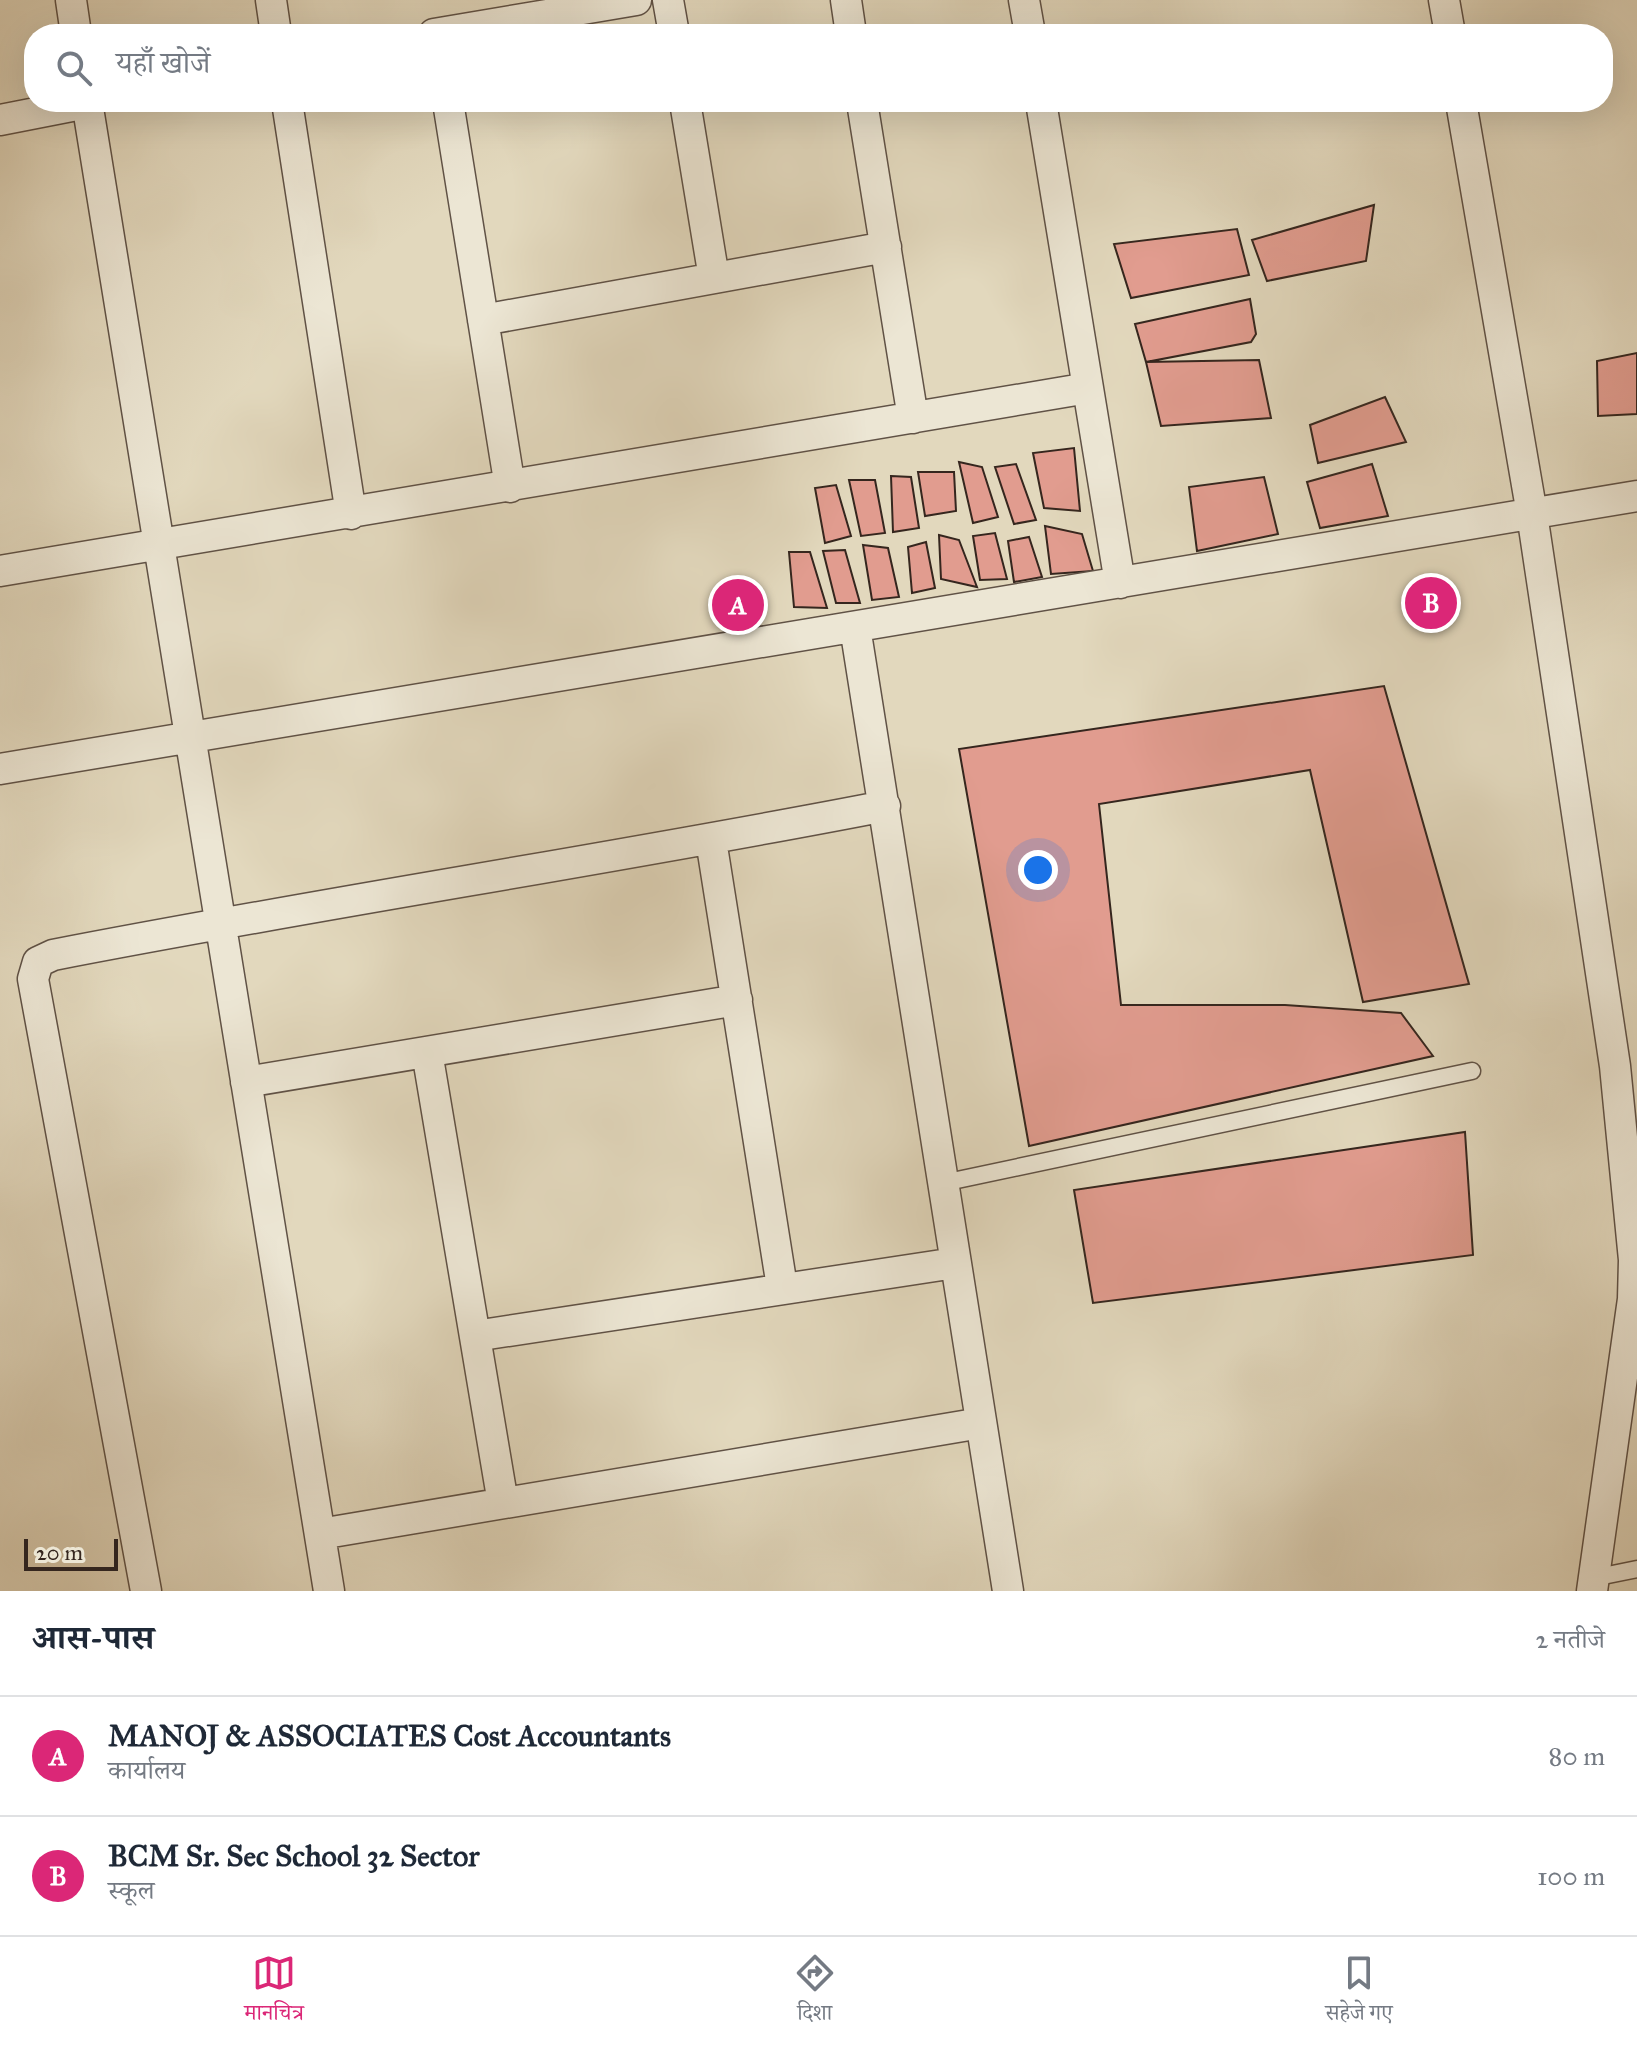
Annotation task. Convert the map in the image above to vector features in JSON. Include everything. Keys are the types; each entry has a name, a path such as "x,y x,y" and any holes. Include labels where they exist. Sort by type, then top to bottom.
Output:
{"street":[{"path":"71,0 75,24"},
{"path":"271,0 275,24"},
{"path":"495,24 636,0"},
{"path":"668,0 672,24"},
{"path":"846,0 850,24"},
{"path":"1024,0 1028,24"},
{"path":"1444,0 1448,24"},
{"path":"0,120 41,112"},
{"path":"88,112 329,1591"},
{"path":"289,112 351,514"},
{"path":"450,112 510,487"},
{"path":"687,112 714,278"},
{"path":"864,112 913,418"},
{"path":"1043,112 1120,583"},
{"path":"1463,112 1532,514 1615,1066 1634,1260 1633,1299 1592,1585"},
{"path":"483,320 886,247"},
{"path":"0,571 1088,388"},
{"path":"0,769 1637,496"},
{"path":"855,627 1008,1591"},
{"path":"146,1591 33,979 38,962 53,955 221,922 711,840 885,806"},
{"path":"711,840 782,1287"},
{"path":"246,1082 737,1000"},
{"path":"427,1052 503,1503"},
{"path":"475,1336 955,1263"},
{"path":"320,1534 981,1423"}],"lane":[{"path":"943,1183 1472,1071"},
{"path":"1592,1585 1637,1569"}],"building":[{"path":"1374,205 1366,261 1267,281 1252,240"},
{"path":"1237,229 1249,275 1131,298 1114,244"},
{"path":"1250,299 1256,334 1251,342 1146,362 1135,324"},
{"path":"1637,353 1637,414 1598,416 1597,361"},
{"path":"1259,360 1271,418 1161,426 1146,362"},
{"path":"1385,397 1406,442 1318,463 1310,425"},
{"path":"1074,448 1080,511 1044,508 1033,453"},
{"path":"959,462 982,467 998,517 973,523"},
{"path":"1016,464 1036,520 1014,524 995,467"},
{"path":"1372,464 1388,516 1320,528 1307,482"},
{"path":"918,472 954,472 956,511 925,516"},
{"path":"891,476 911,477 919,528 893,532"},
{"path":"1264,477 1278,534 1197,551 1189,487"},
{"path":"849,480 875,480 885,533 861,536"},
{"path":"836,485 851,536 825,543 815,488"},
{"path":"1045,526 1082,534 1093,571 1051,574"},
{"path":"995,533 1007,579 980,580 973,536"},
{"path":"939,535 959,540 977,587 941,579"},
{"path":"1029,537 1042,577 1014,582 1008,541"},
{"path":"926,542 935,588 912,593 908,547"},
{"path":"863,545 888,548 899,597 872,600"},
{"path":"845,550 860,603 836,603 823,551"},
{"path":"789,552 810,552 827,608 794,607"},
{"path":"1384,686 1469,984 1363,1002 1310,770 1099,804 1121,1005 1285,1005 1401,1013 1433,1056 1029,1146 959,749"},
{"path":"1465,1132 1473,1255 1093,1303 1074,1190"}],"place":[{"name":"BCM Sr. Sec School 32 Sector","path":"1431,603"},
{"name":"MANOJ & ASSOCIATES Cost Accountants","path":"738,605"}]}
